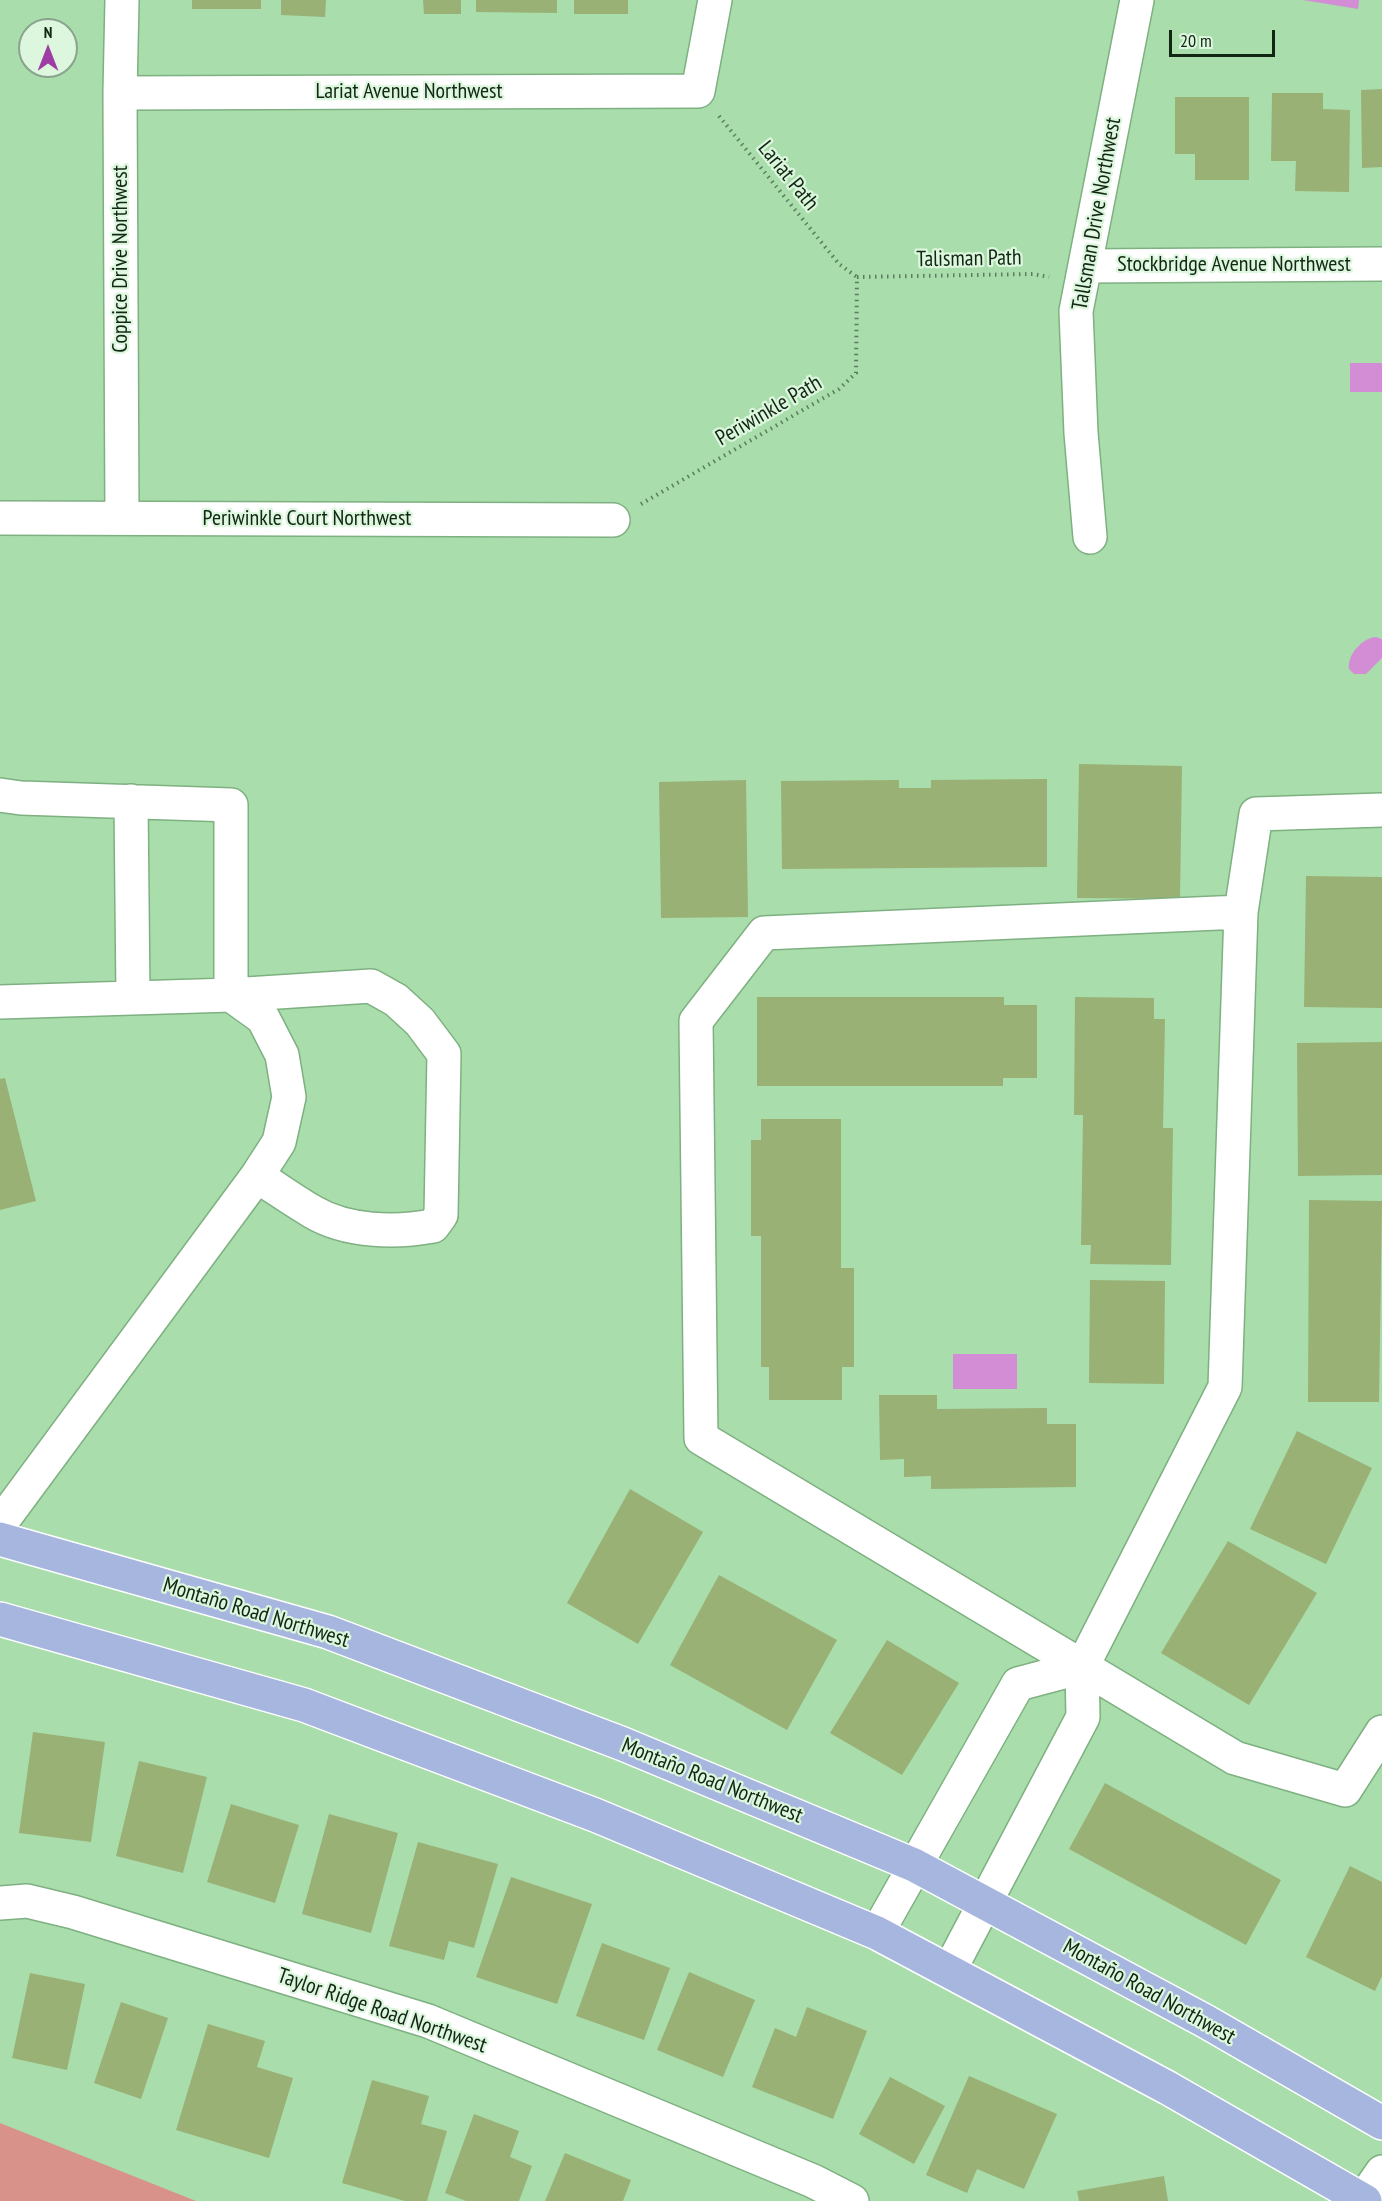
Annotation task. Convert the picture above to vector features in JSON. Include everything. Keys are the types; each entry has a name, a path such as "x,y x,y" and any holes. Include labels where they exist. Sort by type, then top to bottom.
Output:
{"main road":[{"name":"Montaño Road Northwest","path":"0,1539 328,1632 623,1744 914,1865 1205,2021 1382,2123"},
{"path":"0,1618 304,1706 595,1815 877,1933 1168,2088 1363,2201"}],"street":[{"name":"Coppice Drive Northwest","path":"122,0 120,93 122,518"},
{"path":"698,91 715,0"},
{"name":"Tallsman Drive Northwest","path":"1090,537 1081,433 1076,311 1137,0"},
{"name":"Lariat Avenue Northwest","path":"120,93 698,91"},
{"name":"Stockbridge Avenue Northwest","path":"1083,275 1382,264"},
{"name":"Periwinkle Court Northwest","path":"0,518 614,520"},
{"path":"0,795 21,798 231,805 231,995"},
{"path":"131,801 133,998"},
{"path":"949,1971 1083,1717 1082,1667 1225,1387 1241,912 1256,814 1382,810"},
{"path":"1241,912 764,933 696,1020 701,1438 1235,1758 1345,1790 1382,1732"},
{"path":"0,1002 231,995 371,986 396,1000 420,1022 444,1054 441,1215 433,1226 416,1229 373,1229 345,1225 315,1214 257,1176"},
{"path":"0,1524 257,1176 279,1142 289,1097 282,1055 263,1018 231,995"},
{"path":"877,1933 1018,1684 1082,1667"},
{"name":"Taylor Ridge Road Northwest","path":"0,1903 27,1901 73,1912 428,2021 813,2181 852,2201"},
{"path":"1363,2201 1382,2172"}],"path":[{"name":"Lariat Path","path":"698,91 839,264 857,277"},
{"name":"Talisman Path","path":"857,277 1083,275"},
{"name":"Periwinkle Path","path":"614,520 839,389 856,373 857,277"}],"shaded area":[{"path":"1303,0 1359,0 1358,9"},
{"path":"1350,363 1382,363 1382,392 1350,392"},
{"path":"1376,637 1382,639 1382,658 1366,674 1354,674 1349,669 1350,658 1356,648 1366,640"},
{"path":"953,1354 1017,1354 1017,1389 953,1389"},
{"path":"0,2123 196,2201 0,2201"}],"building":[{"path":"192,0 261,0 261,9 192,9"},
{"path":"281,0 326,0 325,17 281,15"},
{"path":"423,0 461,0 461,14 424,14"},
{"path":"476,0 557,0 557,13 476,12"},
{"path":"574,0 628,0 628,14 574,14"},
{"path":"1382,89 1382,167 1362,168 1361,90"},
{"path":"1272,93 1323,93 1323,109 1350,110 1349,192 1295,191 1296,161 1271,161"},
{"path":"1175,97 1249,97 1249,180 1195,180 1195,154 1175,154"},
{"path":"1079,764 1182,766 1180,899 1077,898"},
{"path":"1047,779 1047,867 782,869 781,781 899,780 899,788 931,788 931,780"},
{"path":"746,780 748,917 661,918 659,782"},
{"path":"1306,876 1382,877 1382,1008 1304,1007"},
{"path":"757,997 1004,997 1004,1005 1037,1005 1037,1078 1003,1078 1003,1086 757,1086"},
{"path":"1075,997 1154,998 1154,1019 1165,1019 1163,1128 1173,1128 1171,1265 1090,1264 1091,1245 1081,1245 1083,1115 1074,1115"},
{"path":"1382,1042 1382,1175 1298,1176 1297,1043"},
{"path":"5,1078 36,1201 0,1210 0,1079"},
{"path":"761,1119 841,1119 841,1268 854,1268 854,1367 842,1367 842,1400 769,1400 769,1367 761,1367 761,1236 751,1236 751,1140 761,1140"},
{"path":"1309,1200 1382,1201 1379,1402 1308,1402"},
{"path":"1090,1280 1165,1281 1164,1384 1089,1383"},
{"path":"879,1395 937,1395 937,1409 1047,1408 1047,1424 1076,1424 1076,1487 931,1489 931,1476 904,1477 904,1459 880,1460"},
{"path":"1297,1431 1372,1468 1326,1564 1250,1529"},
{"path":"630,1489 703,1532 638,1644 567,1603"},
{"path":"1228,1541 1317,1593 1249,1705 1161,1653"},
{"path":"719,1575 837,1640 787,1730 670,1665"},
{"path":"887,1640 959,1683 902,1775 830,1733"},
{"path":"33,1732 105,1742 91,1842 19,1833"},
{"path":"139,1761 207,1777 183,1873 116,1856"},
{"path":"1105,1783 1281,1880 1246,1945 1069,1849"},
{"path":"231,1804 299,1825 275,1903 207,1882"},
{"path":"329,1814 398,1833 371,1933 302,1914"},
{"path":"418,1842 498,1864 474,1948 449,1941 444,1960 389,1946"},
{"path":"1350,1866 1382,1882 1382,1976 1375,1991 1306,1957"},
{"path":"511,1877 592,1904 557,2004 476,1977"},
{"path":"602,1943 670,1968 644,2040 576,2016"},
{"path":"689,1972 755,2000 723,2077 657,2050"},
{"path":"30,1973 85,1984 67,2070 12,2058"},
{"path":"121,2002 168,2018 141,2099 94,2083"},
{"path":"807,2007 867,2031 833,2119 752,2087 775,2028 796,2037"},
{"path":"208,2024 265,2041 257,2067 293,2078 269,2158 176,2130"},
{"path":"969,2076 1057,2114 1024,2189 977,2169 967,2193 926,2175"},
{"path":"890,2077 945,2106 914,2164 859,2134"},
{"path":"372,2080 429,2096 421,2124 447,2131 427,2201 405,2201 342,2183"},
{"path":"474,2114 519,2131 510,2157 532,2166 519,2201 466,2201 445,2193"},
{"path":"565,2153 631,2180 623,2201 545,2201"},
{"path":"1164,2176 1168,2201 1079,2201 1077,2191"}]}
